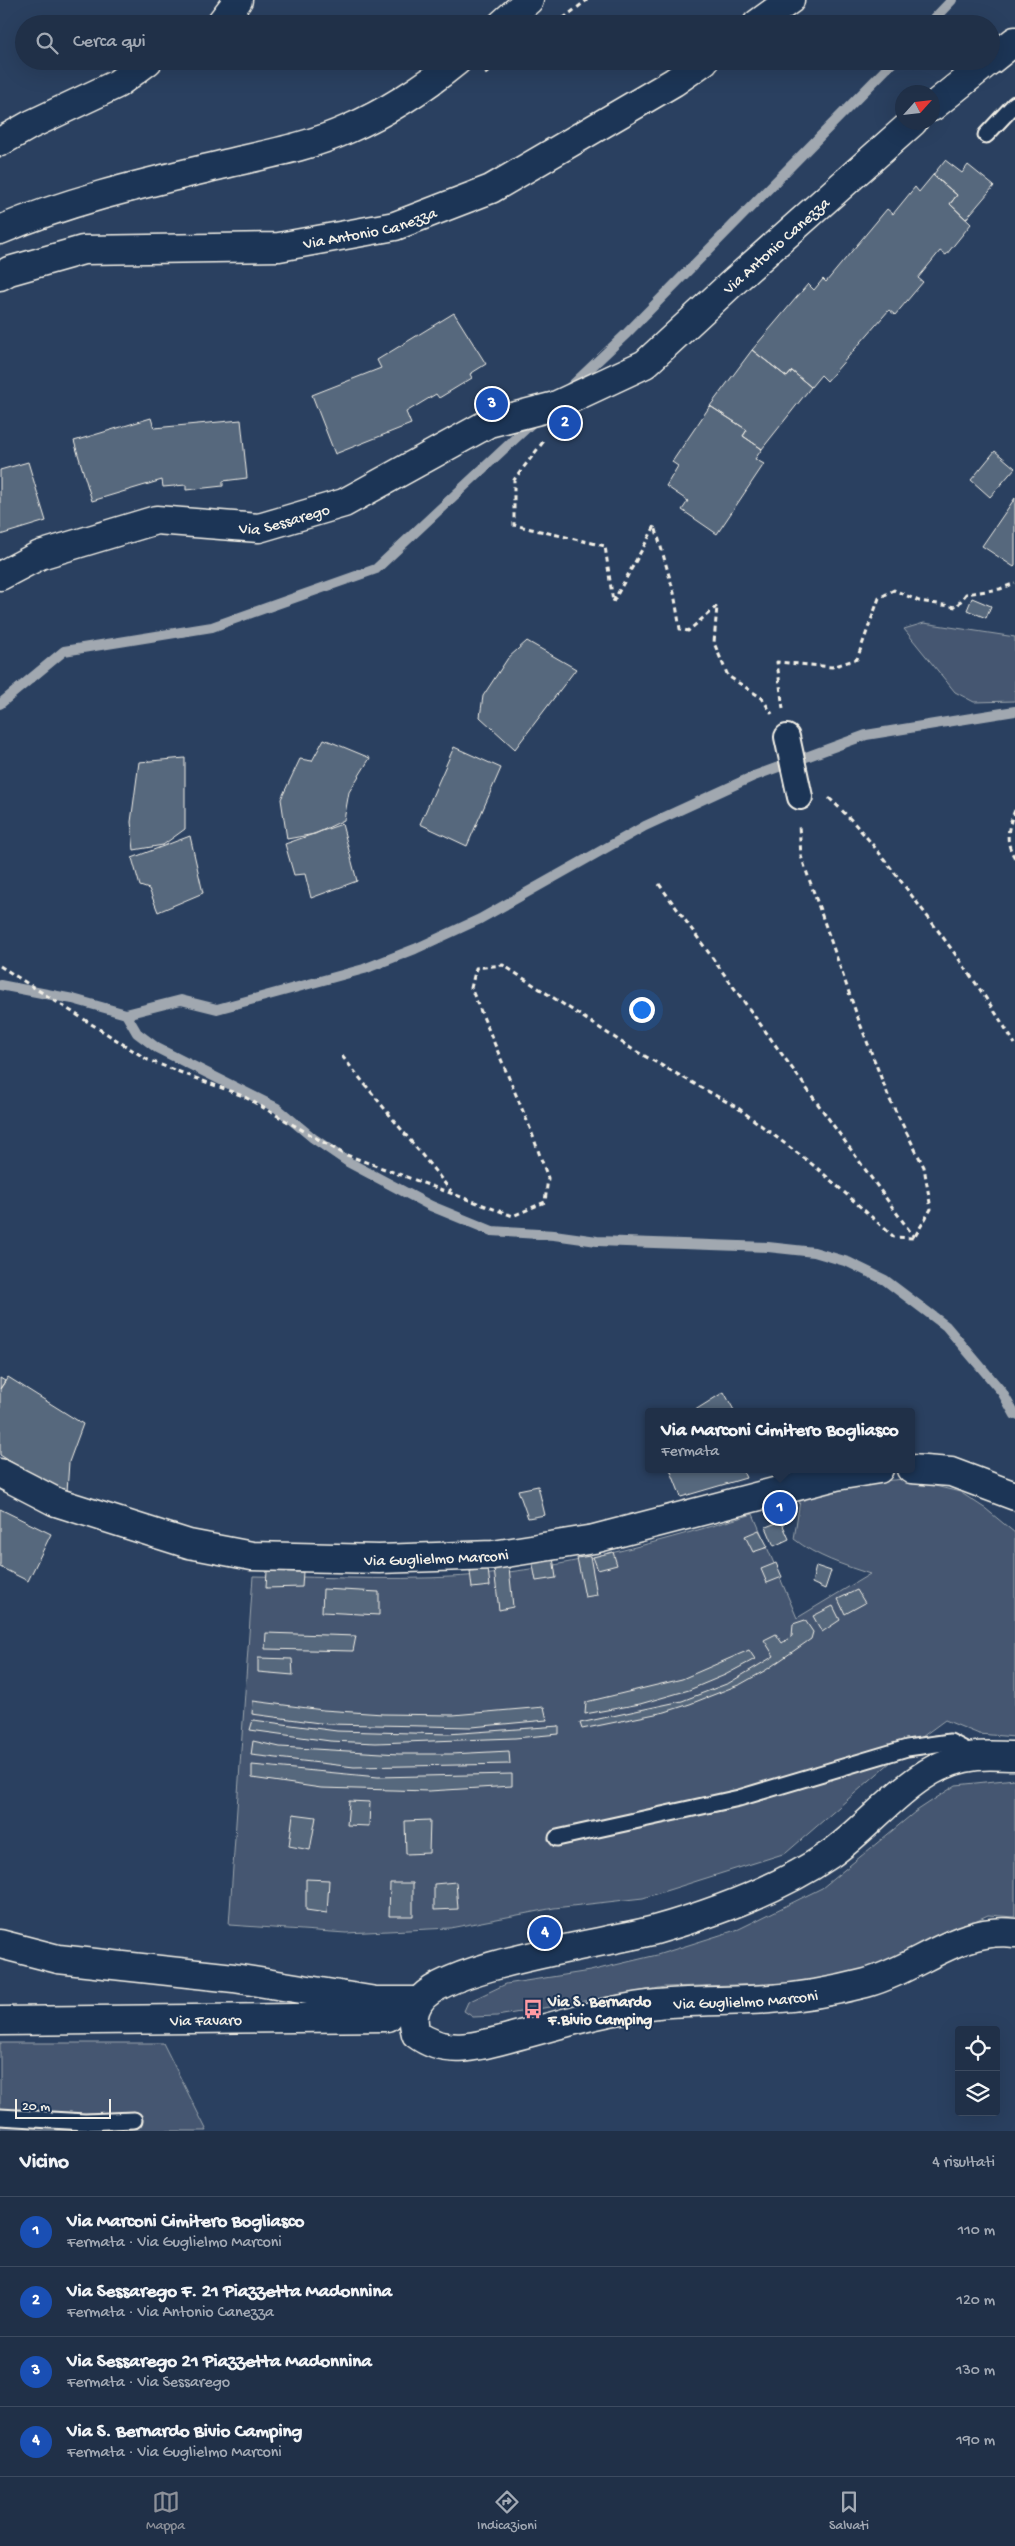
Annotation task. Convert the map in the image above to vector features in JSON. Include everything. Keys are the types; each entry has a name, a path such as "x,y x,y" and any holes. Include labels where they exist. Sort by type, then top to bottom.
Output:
{"street":[{"path":"227,15 238,0"},
{"path":"512,15 529,0"},
{"path":"769,15 790,0"},
{"path":"1000,53 1015,41"},
{"path":"0,142 30,125 117,84 136,70"},
{"path":"0,230 47,210 254,157 347,130 386,110 446,70"},
{"name":"Via Antonio Canezza","path":"0,276 10,271 83,250 278,248 395,226 491,189 674,82 691,70"},
{"path":"940,100 978,70"},
{"name":"Via Antonio Canezza","path":"555,406 645,364 904,130"},
{"name":"Via Sessarego","path":"0,576 40,554 156,520 259,528 344,503 489,423 555,406"},
{"path":"787,737 800,797"},
{"path":"915,1469 951,1472 1015,1496"},
{"name":"Via Guglielmo Marconi","path":"0,1473 56,1502 189,1544 252,1556 379,1559 493,1555 594,1539 836,1476 854,1473"},
{"path":"0,1944 58,1958 234,1978 416,2009 435,1988 471,1972 654,1930 699,1915 776,1884 828,1856 852,1838 915,1781 950,1763 976,1756 1015,1756"},
{"name":"Via Guglielmo Marconi","path":"416,2009 416,2034 428,2043 456,2049 478,2047 601,2014 648,2005 772,1999 824,1992 868,1982 959,1941 994,1932 1015,1933"},
{"name":"Via Favaro","path":"0,2021 370,2017 416,2009"}],"lane":[{"path":"986,136 1015,104"},
{"path":"557,1838 739,1798 907,1748 950,1742 976,1756"},
{"path":"0,2117 85,2122 134,2120"}],"path":[{"path":"568,15 587,0"},
{"path":"555,406 554,428 514,480 514,525 605,546 613,602 656,526 674,593 680,629 688,631 717,606 714,643 728,676 762,698 787,737"},
{"path":"787,737 777,662 832,667 857,660 879,598 894,590 919,601 956,607 966,594 1000,589 1015,583"},
{"path":"914,1238 931,1209 924,1167 889,1098 859,1021 801,856 800,797 822,791 846,813 883,856 946,940 1015,1044"},
{"path":"1015,810 1007,832 1009,849 1015,858"},
{"path":"659,884 914,1238"},
{"path":"0,966 148,1060 243,1096 344,1154 452,1191 514,1216 545,1202 548,1178 530,1128 471,988 476,968 503,965 632,1049 738,1108 818,1168 894,1237 914,1238"},
{"path":"342,1056 452,1191"}],"shaded area":[{"path":"924,623 1015,637 1015,701 974,702 955,692 904,629"},
{"path":"906,1479 960,1492 986,1509 1015,1533 1015,1737 979,1734 945,1720 907,1748 786,1853 643,1898 554,1908 450,1928 346,1933 229,1925 253,1576 432,1578 525,1570 624,1550 753,1514 797,1618 870,1574 821,1556 794,1539 801,1494 867,1482"},
{"path":"1015,1779 1015,1917 988,1915 851,1977 803,1983 665,1987 497,2016 473,2017 464,2011 468,2002 506,1984 590,1971 657,1955 739,1929 822,1888 915,1812 956,1785"},
{"path":"0,2043 163,2043 207,2131 0,2131"}],"building":[{"path":"945,160 962,173 968,165 994,186 966,219 950,204 957,195 933,175"},
{"path":"933,175 957,195 950,204 971,224 946,255 940,251 918,278 923,282 895,315 889,310 827,381 821,375 811,387 792,371 787,377 752,350 808,284 814,290 823,279 826,282 887,209 893,214 915,187 919,192"},
{"path":"454,313 486,364 470,374 472,378 439,398 436,394 406,412 411,424 335,454 312,395 381,368 377,360"},
{"path":"752,350 787,377 792,371 811,387 762,449 743,436 747,430 710,406"},
{"path":"710,406 747,430 743,436 762,449 755,459 764,464 717,534 682,510 688,501 666,486 678,466 672,462"},
{"path":"151,418 154,428 241,420 247,478 223,481 223,486 186,490 186,485 163,487 162,480 92,501 74,441"},
{"path":"995,451 1015,468 990,497 971,480"},
{"path":"28,462 46,521 0,535 0,470"},
{"path":"1015,498 1015,566 1014,567 982,546"},
{"path":"972,598 991,606 986,618 967,610"},
{"path":"527,641 576,669 515,749 480,717 483,696 508,658"},
{"path":"324,739 370,758 349,792 344,820 315,834 287,839 281,799 300,759 312,761"},
{"path":"454,747 501,768 467,846 420,824"},
{"path":"185,758 185,829 163,845 134,850 131,822 139,762"},
{"path":"342,824 357,881 311,898 305,874 294,875 285,844"},
{"path":"190,836 203,893 158,912 149,889 140,886 132,858"},
{"path":"8,1377 83,1424 69,1462 67,1492 44,1482 0,1455 0,1389"},
{"path":"0,1378 5,1381 0,1389"},
{"path":"724,1392 733,1408 698,1408"},
{"path":"672,1473 744,1473 746,1478 681,1497"},
{"path":"538,1486 545,1515 528,1518 518,1490"},
{"path":"0,1509 51,1534 28,1581 0,1567"},
{"path":"781,1521 789,1539 774,1546 766,1527"},
{"path":"759,1530 768,1547 753,1552 745,1536"},
{"path":"613,1552 617,1565 598,1570 593,1557"},
{"path":"590,1556 597,1595 585,1597 577,1558"},
{"path":"553,1557 556,1578 536,1581 532,1560"},
{"path":"776,1563 782,1577 767,1583 761,1569"},
{"path":"816,1566 831,1571 825,1589 812,1583"},
{"path":"509,1567 513,1607 499,1610 494,1569"},
{"path":"488,1569 490,1586 472,1588 470,1571"},
{"path":"267,1571 303,1572 302,1587 266,1588"},
{"path":"323,1589 379,1592 379,1615 322,1612"},
{"path":"857,1590 865,1603 845,1614 838,1599"},
{"path":"833,1606 840,1620 822,1632 813,1616"},
{"path":"805,1620 813,1632 811,1639 766,1670 741,1684 665,1712 582,1729 580,1723 682,1701 729,1683 774,1656 764,1640 776,1634 782,1643 792,1636 793,1624"},
{"path":"266,1633 356,1636 353,1651 265,1649"},
{"path":"749,1650 755,1659 725,1675 689,1690 640,1704 585,1714 586,1702 682,1679"},
{"path":"258,1658 292,1659 293,1675 258,1672"},
{"path":"253,1701 323,1710 383,1714 453,1715 544,1707 547,1720 472,1727 327,1724 252,1714"},
{"path":"253,1720 337,1731 448,1734 559,1726 559,1734 515,1738 376,1743 330,1741 250,1730"},
{"path":"253,1741 280,1747 399,1754 509,1751 510,1764 354,1767 251,1755"},
{"path":"252,1765 378,1777 512,1774 512,1786 429,1791 321,1788 252,1778"},
{"path":"349,1801 370,1802 369,1826 347,1825"},
{"path":"293,1814 316,1817 310,1850 289,1846"},
{"path":"430,1820 429,1853 406,1854 405,1821"},
{"path":"306,1879 329,1880 327,1913 306,1910"},
{"path":"456,1882 458,1909 434,1910 434,1884"},
{"path":"390,1883 413,1883 413,1916 389,1916"}],"waterway":[{"path":"938,15 952,0"},
{"path":"567,390 627,333 885,70"},
{"path":"0,704 64,651 212,627 376,569 536,419"},
{"path":"0,985 73,999 126,1014 181,1000 217,1009 364,969 415,949 480,919 645,826 754,776 866,735 1015,711"},
{"path":"126,1014 137,1033 157,1048 277,1108 313,1138 348,1162 431,1206 492,1231 554,1235 597,1241 768,1247 814,1252 848,1262 885,1280 946,1326 1002,1392 1015,1415"}],"place":[{"name":"Via Sessarego 21 Piazzetta Madonnina","path":"492,404"},
{"name":"Via Sessarego F. 21 Piazzetta Madonnina","path":"565,423"},
{"name":"Via Marconi Cimitero Bogliasco","path":"780,1508"},
{"name":"Via S. Bernardo Bivio Camping","path":"545,1933"},
{"name":"Via S. Bernardo F.Bivio Camping","path":"533,2009"}]}
